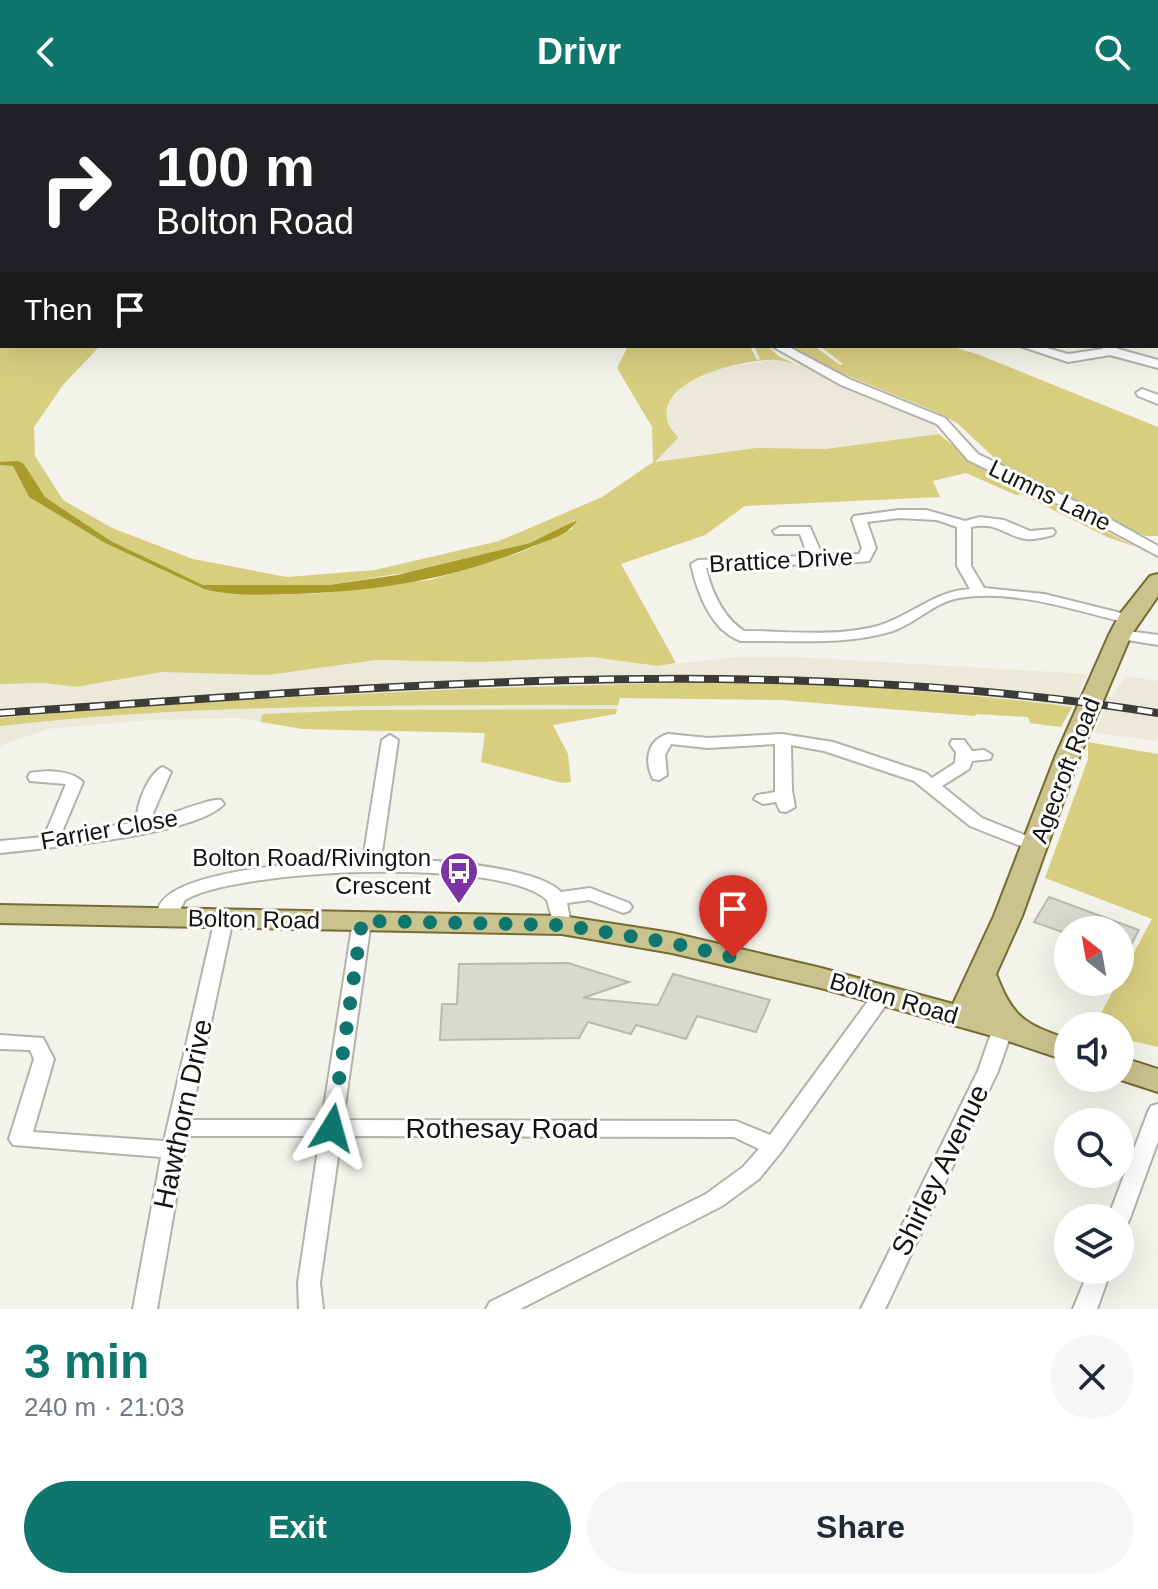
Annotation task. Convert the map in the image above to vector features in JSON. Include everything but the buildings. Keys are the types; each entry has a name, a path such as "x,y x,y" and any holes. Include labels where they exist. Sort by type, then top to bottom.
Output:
{"main road":[{"name":"Agecroft Road","path":"954,1015 983,970 1008,916 1068,755 1124,627 1158,581"},
{"name":"Bolton Road","path":"0,914 362,921 559,912 883,995 1054,1045"},
{"path":"983,970 993,1004 1012,1031"},
{"path":"1134,1073 1158,1081"}],"street":[{"name":"Lumns Lane","path":"782,348 845,382 941,421 973,457 1158,552"},
{"path":"1033,348 1068,358 1109,348 1158,364"},
{"path":"1142,393 1158,400"},
{"name":"Brattice Drive","path":"964,525 940,515 917,513 859,519 869,548 864,558 698,564 701,582 731,631 741,636 854,636 893,627 955,594 980,593 1021,594 1158,640"},
{"path":"980,593 964,566 964,525 980,521 1004,524 1028,535 1048,532"},
{"path":"780,531 805,530 817,562"},
{"path":"1128,534 1158,542"},
{"path":"659,775 656,758 660,745 668,739 708,743 782,739 827,746 905,770 932,785 960,812 976,822 1036,846"},
{"path":"763,799 784,802 786,764 782,739"},
{"path":"371,863 390,740"},
{"path":"932,785 963,765 961,750 984,755"},
{"path":"147,825 144,813 163,772"},
{"path":"36,777 67,778 75,782 52,840"},
{"name":"Farrier Close","path":"0,847 147,825 207,810 215,804"},
{"path":"167,918 174,900 197,888 243,877 371,863 430,865 488,872 544,888 559,912 590,894 623,907"},
{"name":"Hawthorn Drive","path":"145,1309 173,1150 224,919"},
{"path":"311,1309 309,1283 362,921"},
{"path":"498,1309 714,1200 751,1173 883,995"},
{"name":"Shirley Avenue","path":"873,1309 988,1071 1012,1031"},
{"path":"0,1042 36,1043 44,1059 20,1139 173,1150"},
{"path":"1124,1204 1158,1112"},
{"name":"Rothesay Road","path":"178,1128 736,1129 774,1146"},
{"path":"1085,1309 1095,1284"}],"shaded area":[{"path":"0,348 98,348 63,385 34,427 35,456 63,500 112,528 193,559 287,577 375,570 499,541 602,497 653,462 652,427 617,368 627,348 751,348 757,360 760,359 755,348 770,348 778,356 795,364 762,360 725,367 688,383 675,394 667,407 668,422 678,438 655,462 756,448 825,449 939,434 975,464 1136,547 1107,537 1021,494 1016,495 966,473 933,481 940,497 745,506 705,535 621,564 676,663 658,666 592,657 481,662 376,660 268,675 162,672 76,687 45,683 0,684 0,465 13,465 29,497 105,543 204,589 313,594 430,580 519,553 572,529 575,519 568,527 530,543 428,569 329,585 223,587 203,585 111,541 45,497 24,464 0,462"},
{"path":"791,348 817,348 840,365 843,364 823,348 956,348 1158,427 1158,536 1146,536 1120,525 1080,502 1003,466 957,423 934,411 809,360"},
{"path":"775,360 805,366 932,421 939,434 825,449 756,448 653,462 678,438 668,422 666,406 677,389 716,369"},
{"path":"18,461 24,464 45,497 111,541 203,585 329,585 397,575 530,543 577,520 569,530 557,537 441,576 347,591 254,595 224,593 204,589 105,543 29,497 13,466 0,465 0,462"},
{"path":"592,657 658,666 737,657 796,657 1088,674 1079,693 1111,697 1126,676 1158,681 1158,741 1095,733 1105,708 1075,704 1061,727 1030,723 1028,717 975,716 780,700 620,698 616,714 594,717 381,732 303,729 238,718 152,720 47,729 0,746 0,684 45,683 76,687 162,672 376,660 481,662"},
{"path":"741,681 907,690 1072,707 1061,727 1030,723 1028,717 975,716 780,700 620,698 618,705 231,709 0,726 0,718 156,704 463,689"},
{"path":"617,709 616,714 553,725 568,754 571,782 562,783 481,762 485,733 303,729 261,722 262,714 365,710"},
{"path":"1088,742 1158,754 1158,1047 1134,1041 1134,1012 1102,1012 1110,996 1134,996 1134,952 1152,919 1045,878 1088,759"}],"railway":[{"path":"0,713 434,685 724,679 869,683 1014,694 1158,713"}],"place":[{"name":"Bolton Road/Rivington Crescent","path":"459,905"}],"route":[{"path":"332,1128 362,921 562,925 672,943 733,957"}]}
